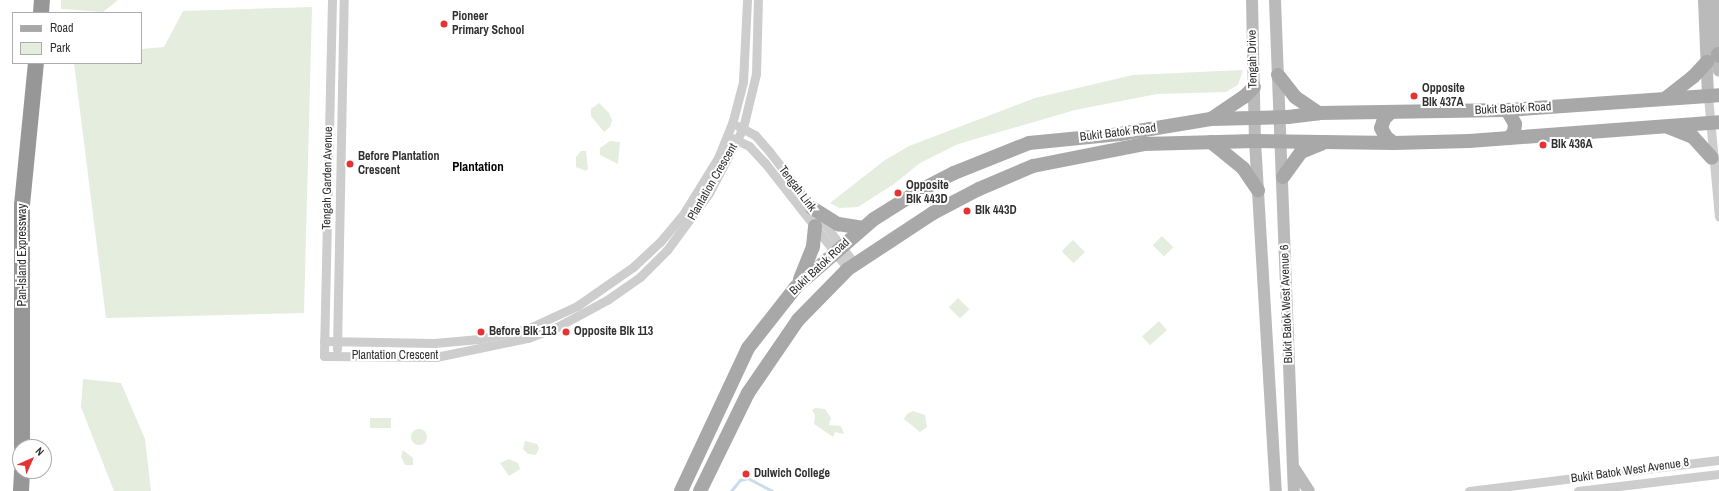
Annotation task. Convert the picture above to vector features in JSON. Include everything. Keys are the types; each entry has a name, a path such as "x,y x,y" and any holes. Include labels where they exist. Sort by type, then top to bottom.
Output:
{"highway":[{"path":"41,12 42,0"},
{"name":"Pan-Island Expressway","path":"22,439 22,205 36,64"},
{"path":"21,491 22,479"}],"main road":[{"path":"1664,99 1684,86 1714,57"},
{"path":"1278,75 1295,97 1319,113"},
{"path":"1211,119 1244,97 1254,87"},
{"name":"Bukit Batok Road","path":"681,491 748,348 796,286 862,228 917,192 954,173 1029,143 1120,134 1211,119 1279,117 1319,113 1507,110 1714,95"},
{"path":"1507,110 1515,124 1514,132 1509,138"},
{"path":"1391,112 1384,119 1381,128 1386,137 1394,143"},
{"name":"Bukit Batok Road","path":"700,491 748,393 798,320 851,266 933,213 1033,166 1144,144 1255,141 1394,143 1509,138 1714,122"},
{"path":"1665,126 1693,138 1712,158"},
{"path":"1211,142 1243,168 1258,190"},
{"path":"1283,177 1301,152 1329,142"},
{"path":"812,208 838,224 862,228"},
{"path":"796,286 810,259 815,226"}],"street":[{"name":"Tengah Garden Avenue","path":"324,356 332,0"},
{"name":"Tengah Garden Avenue","path":"336,356 338,342 344,0"},
{"name":"Tengah Drive","path":"1252,0 1254,118"},
{"name":"Tengah Drive","path":"1275,0 1279,117"},
{"path":"1704,0 1714,57 1719,71"},
{"path":"1713,0 1714,122 1712,158 1719,216"},
{"name":"Plantation Crescent","path":"324,341 434,343 479,339 527,329 577,306 603,290 660,242 701,188 727,136 732,124 743,82 747,1"},
{"path":"747,1 754,4 758,1"},
{"name":"Plantation Crescent","path":"324,356 436,357 528,338 583,315 640,276 667,250 709,193 743,128 756,74 758,1"},
{"name":"Bukit Batok West Avenue 6","path":"1279,117 1283,177 1294,491"},
{"name":"Bukit Batok West Avenue 6","path":"1254,118 1276,491"},
{"name":"Tengah Link","path":"732,124 743,128 755,136 769,151 812,208 838,249 851,266"},
{"name":"Tengah Link","path":"727,136 748,146 765,163 815,226 838,249"},
{"name":"Bukit Batok West Avenue 8","path":"1469,491 1719,460"},
{"path":"1294,467 1309,491"},
{"name":"Bukit Batok West Avenue 8","path":"1578,491 1719,474"},
{"path":"1270,491 1275,476"}],"green space":[{"path":"61,0 118,0 103,12 61,9"},
{"path":"312,7 304,313 106,318 74,64 142,64 142,49 164,47 183,11"},
{"path":"1243,70 1238,85 1226,92 1157,94 1075,110 958,144 920,163 894,184 858,207 839,208 830,203 885,160 909,146 1035,98 1133,75"},
{"path":"599,103 609,113 612,120 610,127 604,132 591,116 591,109"},
{"path":"610,141 620,142 618,164 600,155 600,148"},
{"path":"581,151 586,151 588,169 586,171 576,167 576,157"},
{"path":"1162,236 1173,247 1164,257 1153,245"},
{"path":"1073,240 1085,252 1074,263 1062,251"},
{"path":"958,298 969,309 960,319 949,307"},
{"path":"1159,321 1167,330 1150,345 1142,336"},
{"path":"83,379 121,383 145,439 151,491 114,491 81,407"},
{"path":"815,408 825,409 831,418 829,425 841,426 844,434 835,432 833,437 814,424 815,415 812,410"},
{"path":"913,411 925,415 927,427 920,432 904,419 907,414"},
{"path":"370,418 391,418 391,428 370,428"},
{"path":"419,429 426,434 427,437 422,444 419,445 412,440 411,437 416,430"},
{"path":"525,441 537,444 539,448 536,455 528,454 523,449"},
{"path":"403,450 413,458 413,465 405,465 401,457"},
{"path":"509,459 518,463 520,469 509,476 500,463"}],"waterway":[{"path":"731,491 740,480 748,478 772,491"}],"place":[{"name":"Pioneer Primary School","path":"444,24"},
{"name":"Opposite Blk 437A","path":"1414,96"},
{"name":"Blk 436A","path":"1543,145"},
{"name":"Before Plantation Crescent","path":"350,164"},
{"name":"Opposite Blk 443D","path":"898,193"},
{"name":"Blk 443D","path":"967,211"},
{"name":"Before Blk 113","path":"481,332"},
{"name":"Opposite Blk 113","path":"566,332"},
{"name":"Dulwich College","path":"746,474"}],"district":[{"name":"Plantation","path":"478,167"}]}
